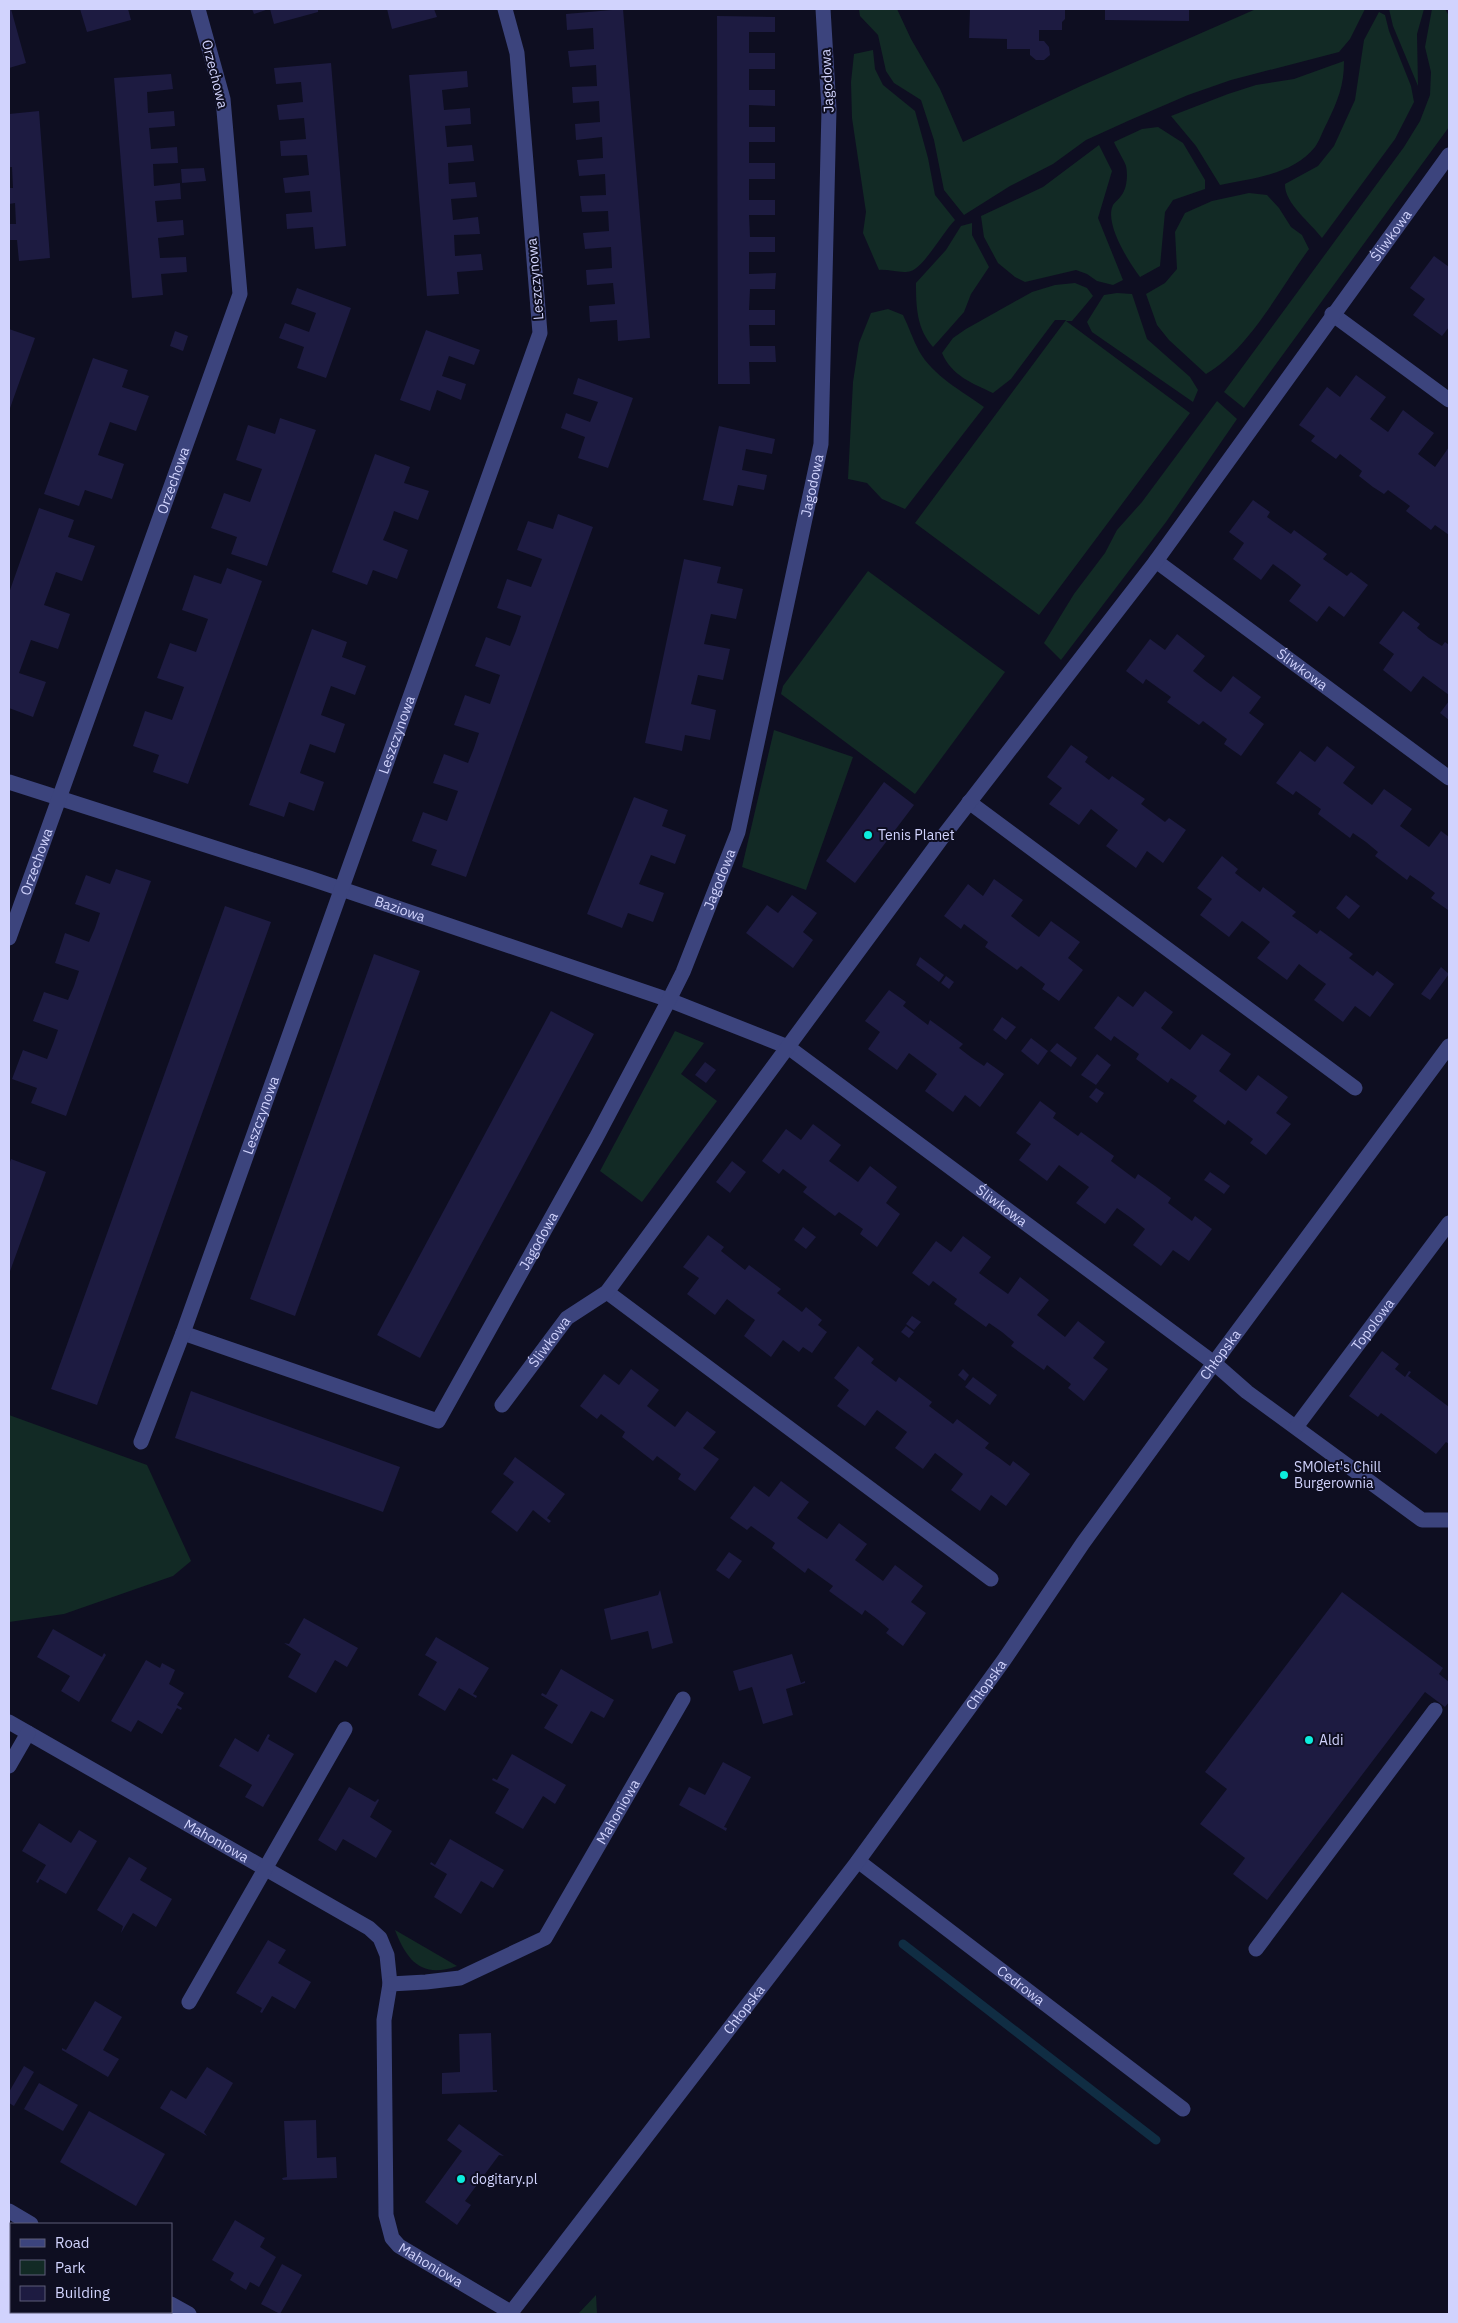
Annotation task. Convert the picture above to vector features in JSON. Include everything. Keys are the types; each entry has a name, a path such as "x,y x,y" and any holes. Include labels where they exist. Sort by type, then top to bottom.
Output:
{"street":[{"name":"Orzechowa","path":"9,938 240,294 223,99 198,9"},
{"name":"Leszczynowa","path":"141,1442 183,1333 540,333 516,53 505,9"},
{"name":"Jagodowa","path":"183,1333 438,1421 596,1138 683,972 738,832 821,444 829,109 823,9"},
{"name":"Śliwkowa","path":"502,1405 567,1318 607,1292 969,802 1156,561 1332,314 1449,155"},
{"path":"1332,314 1449,400"},
{"name":"Śliwkowa","path":"1156,561 1449,778"},
{"name":"Baziowa","path":"9,782 342,888 669,1000 788,1047"},
{"path":"969,802 1356,1088"},
{"name":"Chłopska","path":"511,2314 858,1861 1004,1660 1084,1543 1214,1362 1449,1046"},
{"name":"Śliwkowa","path":"788,1047 1214,1362"},
{"name":"Topolowa","path":"1296,1427 1449,1223"},
{"path":"607,1292 991,1579"},
{"path":"1214,1362 1247,1392 1422,1520 1449,1520"},
{"name":"Mahoniowa","path":"390,1984 460,1978 545,1938 683,1699"},
{"path":"1256,1949 1435,1710"},
{"name":"Mahoniowa","path":"9,1722 266,1868 369,1928 380,1938 387,1955 390,1984 384,2020 386,2215 392,2238 399,2246 511,2314"},
{"path":"189,2002 345,1729"},
{"path":"9,1766 28,1733"},
{"name":"Cedrowa","path":"858,1861 1183,2110"},
{"path":"9,2212 29,2223"},
{"path":"172,2305 189,2314"}],"green space":[{"path":"859,9 897,9 911,39 940,89 963,142 1083,85 1256,9 1365,9 1350,39 1339,52 1231,80 1188,95 1130,120 1086,140 1053,164 1010,186 964,215 944,190 934,140 921,100 894,83 886,71 878,35 860,16"},
{"path":"1389,9 1424,9 1417,34 1418,86 1393,26"},
{"path":"1432,9 1445,9 1449,16 1449,127 1244,408 1224,392 1404,147 1420,121 1430,95 1431,72 1425,47"},
{"path":"1379,12 1385,15 1389,31 1411,86 1414,102 1395,139 1322,238 1293,205 1286,191 1285,184 1318,166 1334,146 1355,100 1364,40"},
{"path":"873,50 875,69 883,85 915,111 928,158 935,195 955,220 922,263 907,272 879,270 863,233 866,212 852,118 851,82 854,54"},
{"path":"1344,61 1340,93 1317,144 1295,164 1271,174 1220,185 1196,146 1171,116 1256,85 1294,79"},
{"path":"1158,127 1183,143 1205,180 1205,189 1173,200 1165,212 1160,266 1140,277 1119,242 1112,222 1111,213 1113,205 1123,193 1127,178 1125,164 1114,142 1142,129"},
{"path":"1099,145 1112,171 1098,218 1123,280 1113,285 1097,281 1087,274 1076,270 1025,282 1015,277 998,263 984,237 981,216 1043,187"},
{"path":"1249,193 1267,195 1279,208 1291,227 1302,235 1309,249 1250,334 1222,363 1206,374 1169,340 1157,325 1146,294 1165,283 1177,269 1175,232 1185,213 1212,201"},
{"path":"972,223 972,235 989,267 971,294 964,312 933,347 924,333 919,318 916,301 916,283 946,250 961,226"},
{"path":"1075,283 1087,288 1093,296 1072,321 1066,321 1190,413 1039,615 915,523 1066,320 1055,320 1011,379 993,393 963,378 951,368 942,353 953,338 966,329 1032,292 1055,285"},
{"path":"1117,293 1132,294 1147,339 1190,377 1198,390 1193,402 1092,332 1087,322 1104,295"},
{"path":"888,309 903,315 919,351 932,368 948,382 984,407 905,509 882,499 867,483 848,479 853,382 859,343 871,313"},
{"path":"1217,401 1237,419 1166,522 1061,660 1044,643 1074,594 1105,553 1117,530 1142,502"},
{"path":"868,571 1005,672 915,794 781,694 783,686"},
{"path":"774,730 853,757 806,890 742,867"},
{"path":"675,1031 704,1043 681,1074 717,1101 642,1202 600,1171"},
{"path":"9,1415 147,1465 191,1561 173,1576 64,1614 9,1622"},
{"path":"395,1930 457,1966 434,1970 417,1964 405,1951"},
{"path":"596,2295 597,2314 578,2314"}],"building":[{"path":"9,9 11,9 26,63 9,68"},
{"path":"80,9 128,9 131,20 87,32"},
{"path":"252,9 269,9 254,14"},
{"path":"270,9 318,9 318,12 274,24"},
{"path":"387,9 434,9 437,17 392,29"},
{"path":"623,9 650,338 618,341 617,320 590,322 589,306 615,304 613,283 587,285 586,270 612,268 611,247 585,249 583,233 609,231 608,211 582,212 580,196 606,195 605,174 579,176 577,160 603,158 602,137 576,140 575,124 600,122 599,101 573,103 572,87 597,86 596,65 570,67 568,51 594,49 593,28 567,30 566,14"},
{"path":"970,9 1065,9 1065,19 1062,22 1062,30 1039,30 1039,41 1044,41 1049,47 1050,55 1044,60 1036,60 1030,55 1030,49 1007,49 1007,39 969,38"},
{"path":"1105,9 1189,9 1189,21 1105,20"},
{"path":"717,16 775,17 775,32 749,32 749,53 775,53 775,69 749,69 749,90 775,90 775,106 749,105 749,127 775,127 775,142 749,142 749,163 775,163 775,179 749,179 749,200 775,200 775,215 749,215 750,237 775,237 775,252 749,252 749,274 776,273 775,289 750,289 749,310 775,310 775,325 749,325 750,346 775,346 776,362 749,362 750,384 718,384"},
{"path":"331,63 346,246 315,249 313,227 287,229 286,214 312,212 310,191 285,193 283,178 309,175 307,155 281,156 280,141 306,139 304,118 279,120 277,105 303,102 301,82 276,84 274,68"},
{"path":"467,71 468,87 442,90 444,110 470,108 471,124 445,126 447,147 472,145 474,161 448,163 449,184 475,182 477,197 451,199 453,220 478,217 480,234 454,235 455,256 481,254 483,270 457,272 459,294 427,296 409,75"},
{"path":"171,74 173,89 147,92 148,113 174,111 175,126 149,128 151,149 177,147 178,163 153,164 154,186 180,183 181,199 155,201 157,222 183,220 184,235 158,238 160,258 186,257 187,272 161,274 163,295 132,298 114,78"},
{"path":"39,111 50,258 19,261 17,240 9,240 9,224 16,224 15,203 9,204 9,188 13,188 12,167 9,167 9,114"},
{"path":"204,168 206,181 182,183 181,169"},
{"path":"1434,256 1449,267 1449,327 1442,336 1413,315 1425,299 1410,288"},
{"path":"297,288 351,308 326,378 297,368 304,347 279,338 285,323 309,332 316,313 291,304"},
{"path":"9,329 35,338 9,411"},
{"path":"426,330 480,350 474,365 449,356 442,376 466,384 461,400 437,390 430,411 400,400"},
{"path":"175,331 188,336 183,351 170,346"},
{"path":"93,358 128,370 122,387 149,396 136,431 110,422 98,455 124,464 112,499 85,490 79,506 44,494"},
{"path":"1356,375 1386,397 1370,419 1388,432 1403,410 1434,433 1418,454 1435,467 1449,447 1449,535 1435,525 1431,530 1406,511 1410,506 1388,490 1384,494 1373,487 1359,476 1362,471 1340,454 1336,459 1311,441 1315,436 1299,425 1327,387 1340,397"},
{"path":"578,378 633,398 608,468 578,458 585,437 561,428 566,413 590,422 598,402 573,394"},
{"path":"280,418 316,430 267,566 231,554 237,537 211,528 224,493 250,502 262,469 236,460 248,425 275,434"},
{"path":"719,426 775,439 772,454 746,449 742,470 767,475 764,490 738,485 733,506 703,500"},
{"path":"375,454 410,467 404,483 429,491 418,520 394,511 383,540 408,550 397,579 373,570 367,585 332,572"},
{"path":"1253,500 1270,512 1267,517 1291,534 1294,530 1327,554 1323,559 1347,576 1351,572 1368,585 1344,617 1329,606 1317,622 1289,601 1301,585 1287,574 1273,564 1261,580 1233,559 1244,543 1229,532"},
{"path":"39,508 74,520 68,537 95,546 82,581 56,572 44,605 70,614 58,649 31,640 19,673 46,682 33,717 9,708 9,593"},
{"path":"558,514 593,527 466,877 431,865 437,850 412,841 423,812 447,821 458,791 433,783 444,754 468,763 474,748 479,733 454,725 465,695 490,704 500,675 475,666 486,637 510,646 516,631 521,616 497,608 507,579 531,587 542,559 517,550 528,521 553,529"},
{"path":"684,559 721,567 717,583 743,589 736,619 711,614 704,644 730,649 723,680 698,675 691,704 716,710 710,740 685,735 682,751 645,743"},
{"path":"227,568 262,581 188,784 153,772 159,755 133,746 145,711 172,720 184,687 157,678 170,643 196,652 208,619 182,610 194,575 221,584"},
{"path":"1403,611 1420,624 1417,628 1429,638 1442,646 1445,642 1449,645 1449,695 1423,676 1411,692 1383,670 1394,654 1379,643"},
{"path":"312,629 347,642 342,657 366,666 355,695 331,686 321,715 345,724 335,753 310,744 300,773 324,782 314,811 289,802 284,817 249,805"},
{"path":"1177,634 1205,656 1193,671 1207,682 1221,692 1233,676 1261,697 1249,713 1264,724 1241,756 1224,744 1227,739 1203,721 1199,725 1167,702 1171,697 1146,679 1143,684 1126,671 1150,639 1165,650"},
{"path":"1449,701 1449,720 1440,713"},
{"path":"1071,745 1088,757 1085,762 1109,780 1112,776 1145,799 1141,804 1165,822 1169,818 1186,830 1163,863 1147,851 1136,868 1106,846 1118,830 1091,809 1079,825 1049,804 1062,788 1047,777"},
{"path":"1327,746 1355,767 1343,783 1372,805 1384,789 1412,809 1400,826 1429,847 1441,831 1449,837 1448,910 1431,898 1435,893 1423,884 1410,875 1407,880 1375,856 1378,852 1366,842 1353,833 1350,838 1318,814 1321,809 1296,791 1293,795 1276,783 1300,751 1315,762"},
{"name":"Tenis Planet","path":"884,782 914,805 855,883 826,861"},
{"path":"634,797 668,810 662,826 686,835 675,864 651,855 639,884 664,893 653,922 628,913 622,928 587,914"},
{"path":"1222,856 1238,869 1235,873 1260,892 1263,887 1296,912 1292,916 1317,934 1320,930 1353,954 1349,958 1373,976 1377,971 1394,984 1370,1017 1355,1006 1343,1022 1314,1000 1326,984 1299,964 1287,980 1257,958 1270,942 1256,931 1242,921 1229,937 1200,915 1212,899 1197,888"},
{"path":"116,869 151,881 66,1116 31,1103 37,1088 12,1079 23,1050 47,1059 53,1044 58,1030 33,1021 44,992 68,1000 74,986 79,971 55,963 65,933 89,942 95,928 100,913 75,904 86,875 110,884"},
{"path":"994,879 1023,900 1011,916 1025,927 1039,937 1051,921 1080,942 1068,958 1083,970 1059,1001 1042,989 1045,984 1021,966 1017,970 985,947 988,942 964,924 961,929 944,916 968,884 983,896"},
{"path":"792,895 817,913 803,932 813,940 793,968 746,933 767,905 778,913"},
{"path":"1346,895 1360,906 1349,919 1336,908"},
{"path":"225,906 271,922 97,1405 51,1389"},
{"path":"374,954 420,971 295,1316 250,1299"},
{"path":"920,957 944,975 939,982 916,965"},
{"path":"1441,967 1449,974 1430,1000 1421,994"},
{"path":"946,976 954,982 949,989 941,983"},
{"path":"889,990 906,1002 903,1006 928,1025 930,1020 963,1044 959,1048 972,1058 984,1066 987,1062 1004,1074 980,1107 965,1095 953,1112 925,1091 937,1074 909,1053 897,1070 868,1049 880,1032 865,1021"},
{"path":"1145,991 1173,1012 1161,1028 1190,1050 1202,1034 1231,1054 1219,1071 1246,1091 1258,1075 1288,1097 1276,1113 1291,1124 1266,1155 1250,1143 1253,1139 1228,1120 1225,1125 1193,1101 1197,1096 1171,1078 1168,1083 1136,1059 1139,1054 1114,1036 1111,1041 1094,1028 1118,996 1133,1007"},
{"path":"551,1011 594,1034 420,1358 377,1335"},
{"path":"1002,1017 1016,1027 1006,1040 993,1030"},
{"path":"1031,1038 1048,1051 1038,1065 1021,1051"},
{"path":"1057,1043 1077,1058 1071,1067 1050,1051"},
{"path":"1097,1054 1111,1065 1096,1085 1081,1075"},
{"path":"705,1062 716,1070 706,1083 695,1075"},
{"path":"1096,1088 1104,1093 1097,1103 1089,1097"},
{"path":"1040,1101 1056,1113 1053,1118 1078,1136 1081,1132 1114,1156 1111,1161 1135,1179 1138,1174 1155,1186 1171,1198 1168,1203 1192,1221 1195,1216 1212,1229 1189,1261 1173,1250 1161,1266 1133,1245 1145,1229 1131,1218 1117,1208 1105,1224 1076,1203 1089,1187 1059,1165 1047,1181 1019,1160 1031,1144 1016,1133"},
{"path":"813,1124 841,1145 829,1161 858,1182 870,1166 897,1187 886,1203 900,1214 877,1247 860,1234 863,1229 839,1212 835,1216 803,1192 807,1187 783,1169 779,1174 762,1161 786,1129 801,1140"},
{"path":"11,1159 46,1172 9,1274 9,1165"},
{"path":"732,1161 746,1172 730,1193 716,1182"},
{"path":"1210,1172 1230,1186 1224,1194 1204,1180"},
{"path":"803,1227 816,1237 806,1249 794,1240"},
{"path":"708,1235 724,1247 721,1251 745,1270 749,1265 781,1289 777,1293 802,1312 806,1307 822,1320 818,1325 827,1332 812,1353 803,1347 799,1352 783,1340 771,1357 744,1336 755,1320 727,1299 715,1315 687,1294 699,1278 683,1267"},
{"path":"963,1236 991,1257 979,1273 1008,1294 1020,1277 1049,1300 1037,1315 1065,1337 1078,1321 1105,1342 1093,1358 1108,1369 1084,1401 1068,1388 1071,1384 1047,1365 1044,1370 1011,1346 1014,1342 1002,1332 989,1323 986,1327 954,1304 957,1299 933,1281 929,1286 912,1273 936,1241 951,1252"},
{"path":"912,1316 921,1322 914,1330 906,1324"},
{"path":"906,1326 914,1332 909,1338 901,1332"},
{"path":"858,1346 874,1359 871,1363 896,1382 899,1377 932,1402 929,1406 953,1424 957,1419 989,1443 985,1448 1010,1466 1013,1461 1030,1474 1006,1506 991,1495 980,1511 951,1490 963,1474 935,1453 923,1469 895,1448 907,1432 877,1410 865,1426 837,1406 849,1390 834,1378"},
{"path":"1382,1351 1399,1364 1395,1369 1405,1377 1409,1371 1411,1372 1408,1376 1449,1407 1449,1444 1446,1442 1436,1454 1381,1413 1378,1417 1349,1396"},
{"path":"631,1369 659,1390 647,1406 675,1427 687,1411 716,1432 703,1448 719,1459 695,1491 678,1479 681,1474 657,1456 653,1461 622,1437 625,1432 601,1414 597,1419 580,1406 604,1374 619,1385"},
{"path":"963,1369 969,1375 965,1381 958,1375"},
{"path":"973,1377 997,1395 990,1405 965,1387"},
{"path":"191,1391 400,1467 383,1512 175,1438"},
{"path":"515,1457 565,1494 547,1518 551,1521 549,1523 533,1510 517,1532 491,1512 514,1482 503,1474"},
{"path":"781,1481 809,1502 797,1518 827,1539 839,1523 867,1544 855,1560 883,1581 895,1565 923,1586 911,1602 926,1613 903,1646 886,1633 889,1629 865,1610 862,1615 829,1591 833,1586 808,1568 805,1573 772,1548 775,1543 751,1526 747,1530 730,1518 754,1486 769,1497"},
{"path":"729,1552 742,1561 729,1579 716,1570"},
{"path":"660,1590 673,1643 652,1649 648,1631 611,1640 604,1609 658,1595"},
{"name":"Aldi","path":"1342,1592 1443,1668 1439,1674 1449,1682 1449,1702 1445,1707 1425,1692 1267,1900 1233,1874 1245,1858 1200,1824 1227,1789 1205,1772"},
{"path":"304,1618 358,1648 347,1667 335,1660 316,1693 288,1677 301,1654 284,1643 289,1644"},
{"path":"53,1629 102,1657 104,1653 106,1655 79,1702 61,1691 70,1676 37,1657"},
{"path":"436,1637 489,1668 473,1694 477,1696 476,1698 459,1688 445,1711 418,1695 437,1662 425,1655"},
{"path":"792,1654 801,1683 805,1681 805,1683 786,1689 793,1715 763,1724 752,1687 739,1691 733,1671"},
{"path":"146,1660 160,1668 162,1663 175,1670 169,1684 184,1693 177,1705 182,1708 181,1710 177,1708 162,1734 138,1720 131,1732 111,1721"},
{"path":"561,1669 614,1700 604,1718 591,1711 572,1744 544,1728 558,1705 541,1695 542,1693 546,1695"},
{"path":"268,1734 270,1735 268,1739 294,1754 263,1807 245,1797 252,1785 219,1766 235,1738 258,1752"},
{"path":"512,1754 566,1785 555,1804 543,1796 523,1829 495,1813 509,1789 492,1780 493,1778 497,1780"},
{"path":"723,1762 751,1777 724,1827 727,1828 726,1831 679,1805 689,1787 705,1795"},
{"path":"349,1787 375,1802 379,1800 370,1817 392,1831 376,1858 343,1839 336,1851 318,1840"},
{"path":"39,1823 71,1843 79,1830 97,1841 66,1894 40,1879 38,1883 36,1882 46,1865 22,1851"},
{"path":"450,1839 504,1870 493,1888 481,1881 461,1914 434,1897 447,1874 430,1864 431,1862 435,1865"},
{"path":"129,1857 147,1868 140,1880 172,1899 156,1927 133,1913 121,1933 123,1926 97,1910"},
{"path":"268,1940 286,1950 278,1963 311,1982 295,2009 272,1996 262,2013 260,2012 262,2008 236,1993"},
{"path":"95,2001 122,2017 103,2050 119,2059 108,2077 62,2050 62,2048 66,2050"},
{"path":"491,2033 493,2090 497,2090 497,2092 442,2094 442,2073 460,2072 459,2034"},
{"path":"24,2066 34,2072 14,2106 9,2103 9,2092"},
{"path":"207,2067 233,2083 204,2132 207,2136 160,2108 171,2090 186,2099"},
{"path":"39,2083 78,2105 63,2131 24,2109"},
{"path":"89,2111 165,2154 136,2206 60,2162"},
{"path":"316,2120 317,2158 336,2157 337,2178 283,2180 282,2178 287,2177 284,2121"},
{"name":"dogitary.pl","path":"459,2124 504,2156 499,2155 465,2201 471,2205 457,2225 425,2202 462,2151 447,2140"},
{"path":"235,2220 265,2238 260,2247 276,2257 259,2287 250,2282 246,2290 230,2280 234,2273 212,2260"},
{"path":"282,2264 302,2275 280,2314 261,2304"},
{"path":"10,2306 10,2313 82,2313 82,2314 9,2314"}],"waterway":[{"path":"903,1944 1156,2140"}],"place":[{"name":"Tenis Planet","path":"868,835"},
{"name":"SMOlet's Chill Burgerownia","path":"1284,1475"},
{"name":"Aldi","path":"1309,1740"},
{"name":"dogitary.pl","path":"461,2179"}]}
